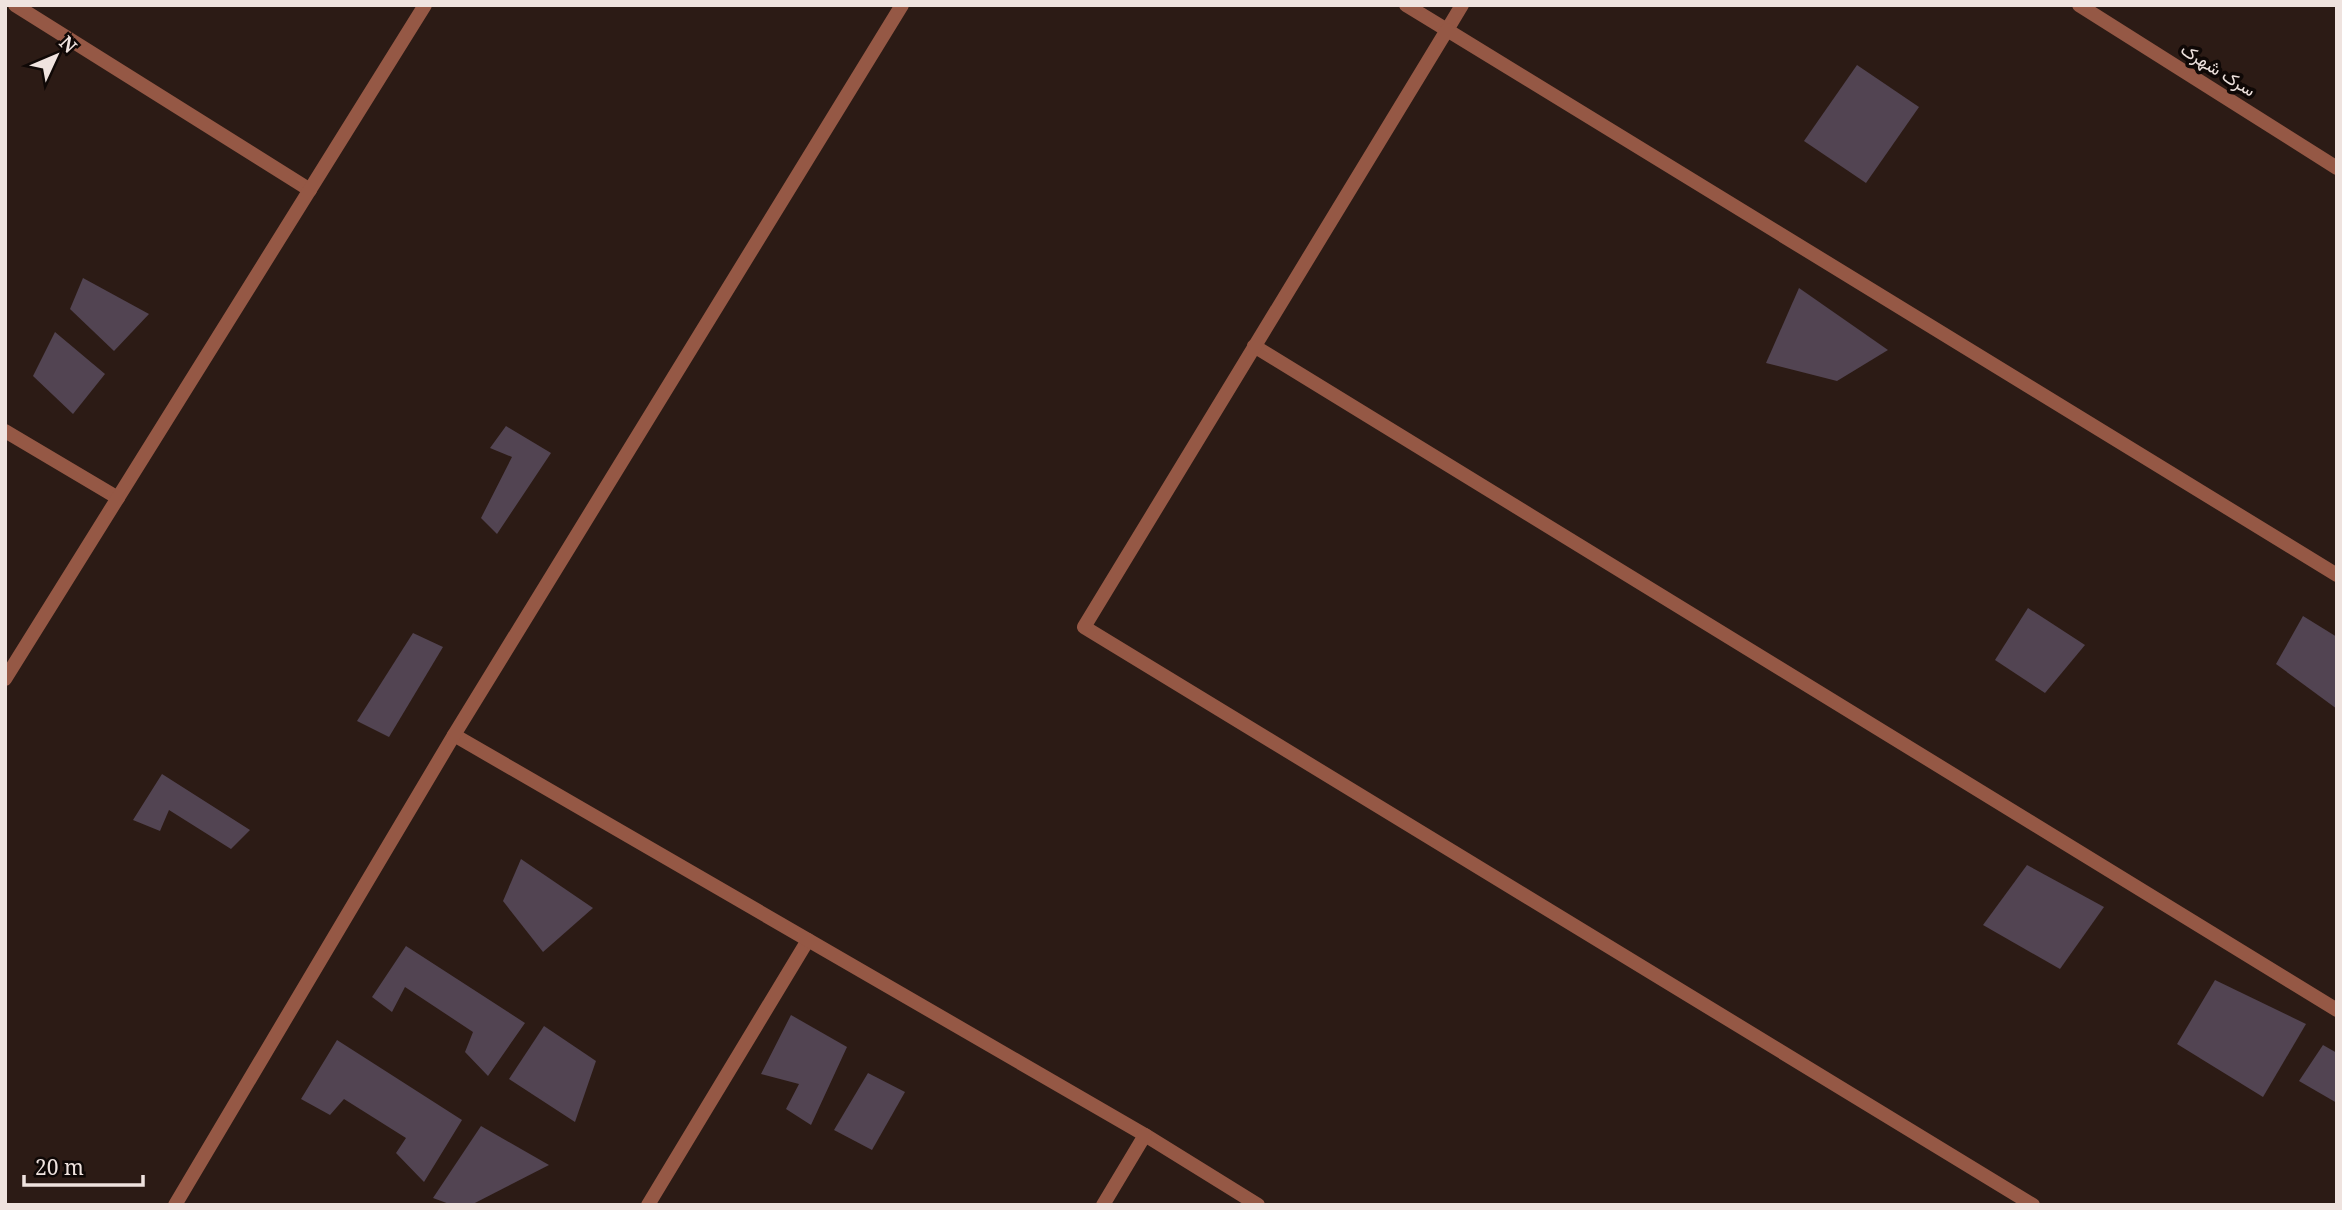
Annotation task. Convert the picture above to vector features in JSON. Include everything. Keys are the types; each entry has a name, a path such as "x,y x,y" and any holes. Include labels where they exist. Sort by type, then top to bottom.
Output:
{"street":[{"path":"15,5 310,190"},
{"path":"5,679 425,5"},
{"path":"175,1205 454,734 902,5"},
{"path":"1406,5 2337,575"},
{"path":"1462,5 1084,627 2033,1205"},
{"name":"سرک شهرک","path":"2079,5 2337,168"},
{"path":"1254,346 2337,1010"},
{"path":"5,431 118,498"},
{"path":"454,734 1145,1135 1258,1205"},
{"path":"648,1205 808,940"},
{"path":"1103,1205 1145,1135"}],"building":[{"path":"1857,65 1919,107 1866,183 1804,141"},
{"path":"83,278 149,314 114,351 70,309"},
{"path":"1799,288 1888,350 1837,381 1766,363"},
{"path":"55,332 105,374 73,414 33,376"},
{"path":"506,426 551,453 497,534 481,518 512,457 490,448"},
{"path":"2028,608 2085,645 2045,693 1995,660"},
{"path":"2303,616 2337,637 2337,709 2276,664"},
{"path":"413,633 443,647 389,737 357,721"},
{"path":"162,774 250,830 231,849 169,810 160,831 133,820"},
{"path":"521,859 593,908 543,952 503,901"},
{"path":"2027,865 2104,907 2060,969 1983,925"},
{"path":"406,946 525,1023 488,1076 465,1052 473,1032 405,987 392,1012 372,997"},
{"path":"2215,980 2306,1024 2263,1097 2177,1044"},
{"path":"791,1015 847,1047 811,1125 786,1109 799,1084 761,1074"},
{"path":"544,1026 596,1061 575,1122 509,1079"},
{"path":"337,1040 462,1120 424,1182 396,1153 406,1138 344,1099 330,1115 301,1099"},
{"path":"2323,1045 2337,1053 2337,1103 2299,1081"},
{"path":"868,1073 905,1092 872,1150 834,1130"},
{"path":"481,1126 549,1165 471,1205 452,1205 433,1198"}]}
